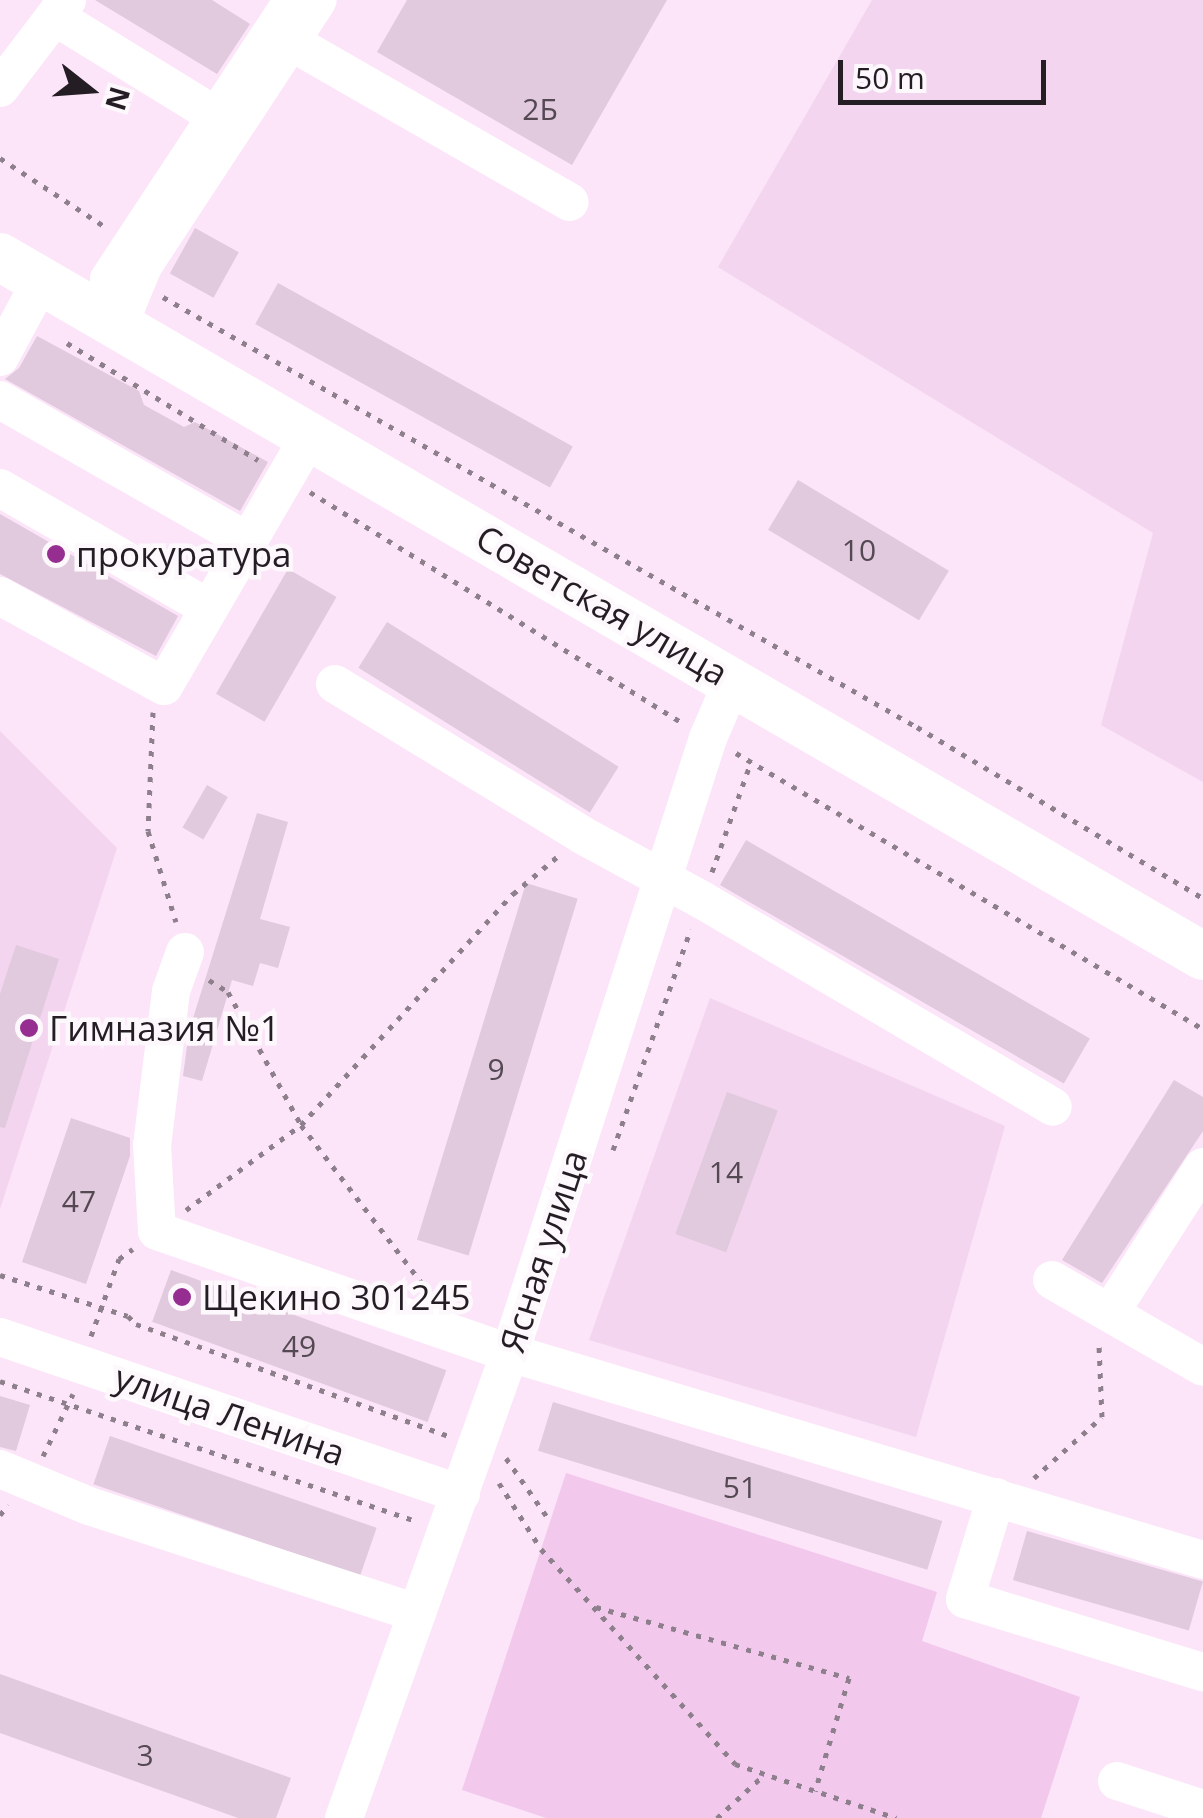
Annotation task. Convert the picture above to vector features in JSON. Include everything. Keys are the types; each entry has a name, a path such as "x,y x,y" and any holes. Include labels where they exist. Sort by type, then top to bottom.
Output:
{"main road":[{"name":"Советская улица","path":"0,256 32,298 118,328 733,680 1203,956"}],"street":[{"path":"136,254 216,116 294,0"},
{"path":"118,328 109,279 136,254 293,44 318,0"},
{"path":"0,88 62,9 216,116"},
{"path":"293,44 568,202"},
{"path":"0,357 32,298"},
{"path":"0,400 247,541"},
{"path":"0,596 164,686 310,437"},
{"path":"0,488 209,608"},
{"name":"Ясная улица","path":"344,1818 460,1494 492,1459 510,1354 708,738 733,680"},
{"path":"335,684 582,835 1053,1107"},
{"path":"185,952 171,991 152,1145 157,1231 510,1354 1203,1560"},
{"path":"1104,1310 1203,1166"},
{"path":"1052,1280 1203,1367"},
{"name":"улица Ленина","path":"0,1336 460,1494"},
{"path":"15,1474 89,1506 417,1613"},
{"path":"1002,1499 964,1599 1203,1672"},
{"path":"1117,1780 1189,1810"}],"path":[{"path":"0,158 136,254 166,302 641,568 1203,898"},
{"path":"32,298 286,477 708,738 1203,1029"},
{"path":"164,686 151,717 148,830 190,968 228,992 300,1124 463,1337"},
{"path":"15,1474 70,1405 99,1307 119,1259 300,1124 513,894 582,835"},
{"path":"0,1275 99,1307 492,1459 550,1521"},
{"path":"1002,1499 1102,1417 1104,1310"},
{"path":"0,1381 446,1532"},
{"path":"492,1459 541,1548 735,1764 896,1818"},
{"path":"593,1606 850,1678 815,1791"},
{"path":"717,1818 765,1774"}],"shaded area":[{"path":"872,0 1203,0 1203,782 1101,725 1153,533 718,267"},
{"name":"Гимназия №1","path":"0,731 117,848 0,1209"},
{"path":"710,998 1005,1126 916,1437 589,1340"},
{"path":"566,1473 937,1592 922,1641 1080,1697 1041,1818 546,1818 462,1790"}],"building":[{"path":"95,0 212,0 250,24 217,74"},
{"path":"407,0 667,0 572,165 377,52"},
{"path":"195,228 239,252 214,298 170,273"},
{"path":"278,283 573,446 550,487 255,324"},
{"path":"37,336 139,391 144,405 184,427 195,422 268,462 240,511 5,379 19,368"},
{"path":"798,480 949,571 919,620 768,530"},
{"path":"0,514 178,616 156,656 0,574"},
{"path":"288,569 336,597 264,722 216,694"},
{"path":"387,622 619,767 590,812 358,668"},
{"path":"207,785 228,797 203,839 182,827"},
{"path":"257,813 288,822 260,919 290,927 278,968 260,963 253,986 232,980 202,1081 183,1076 189,1031"},
{"path":"746,840 1090,1038 1064,1084 720,885"},
{"path":"526,883 578,899 469,1255 417,1240"},
{"path":"16,945 59,959 5,1128 0,1127 0,994"},
{"path":"1174,1080 1203,1097 1203,1131 1102,1283 1062,1260"},
{"path":"727,1092 778,1110 726,1252 675,1234"},
{"path":"71,1118 130,1138 130,1156 86,1284 22,1262"},
{"path":"171,1270 446,1370 428,1422 152,1322"},
{"path":"0,1396 30,1405 16,1451 0,1447"},
{"path":"553,1402 942,1521 927,1570 538,1451"},
{"path":"110,1436 377,1528 360,1576 93,1484"},
{"path":"1027,1531 1203,1581 1189,1630 1013,1580"},
{"path":"0,1674 291,1778 276,1818 238,1818 0,1733"}],"place":[{"name":"прокуратура","path":"56,554"},
{"name":"Гимназия №1","path":"29,1028"},
{"name":"Щекино 301245","path":"182,1297"}]}
